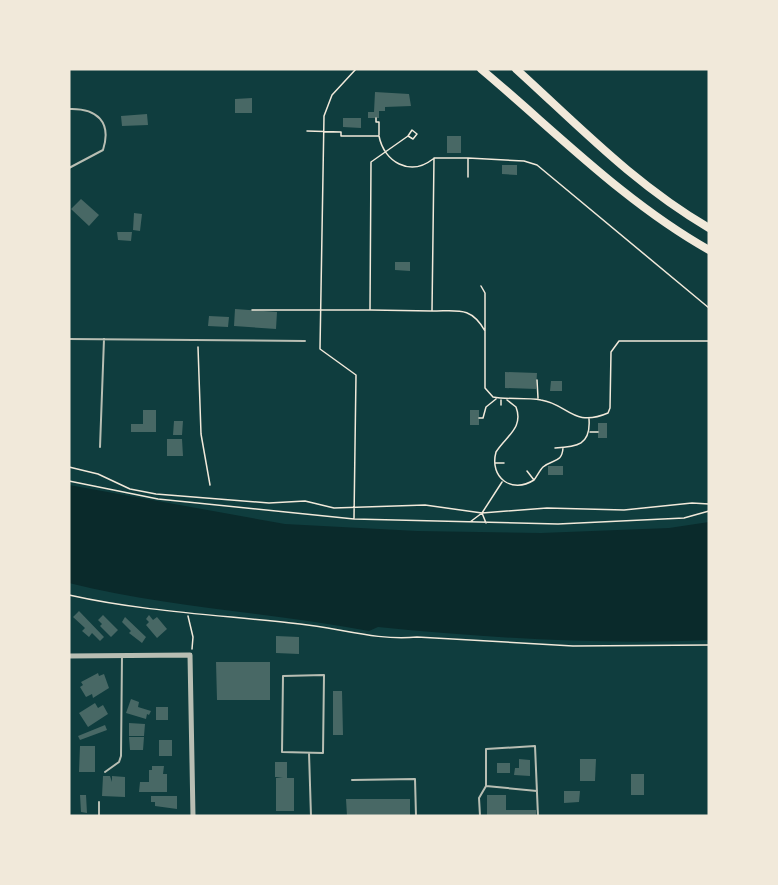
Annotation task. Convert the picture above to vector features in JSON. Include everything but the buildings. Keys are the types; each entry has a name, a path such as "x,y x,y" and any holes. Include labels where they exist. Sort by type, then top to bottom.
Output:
{"main road":[{"path":"481,69 628,197 668,227 709,250"},
{"path":"516,69 634,178 672,206 709,228"}],"street":[{"path":"69,656 190,655 194,816"}],"lane":[{"path":"69,109 86,109 97,116 105,125 107,137 103,150 69,168"},
{"path":"69,339 305,341"},
{"path":"100,447 104,339"},
{"path":"105,772 119,762 121,756 122,655"},
{"path":"283,675 324,675 322,753 309,752 282,752 283,675"},
{"path":"480,816 479,798 486,786 486,749 535,746 537,816"},
{"path":"309,752 311,816"},
{"path":"352,780 415,779 416,816"},
{"path":"486,786 538,791"},
{"path":"99,802 99,816"}],"path":[{"path":"354,519 356,375 320,349 320,310 324,116 332,95 356,69"},
{"path":"376,118 376,122 379,122 379,136 385,152 396,164 411,167 423,165 434,158 468,158 524,161 537,165 709,308"},
{"path":"307,131 341,132 341,136 379,136"},
{"path":"370,310 371,162 408,136"},
{"path":"432,311 434,158"},
{"path":"468,158 468,177"},
{"path":"481,286 485,293 485,388 487,394 501,399 538,399 553,404 567,414 589,418 608,413 611,352 620,341 709,341"},
{"path":"252,310 465,311 475,315 485,332"},
{"path":"197,340 201,434 210,484"},
{"path":"537,380 538,399"},
{"path":"479,418 483,418 486,407 497,398"},
{"path":"501,399 501,405"},
{"path":"505,399 516,407 519,422 496,452 494,463 498,476 503,481 522,485 534,480 542,468 557,462 563,447"},
{"path":"555,448 578,446 584,442 589,432 589,418"},
{"path":"589,432 598,432"},
{"path":"494,463 504,463"},
{"path":"69,467 98,474 130,489 156,494 269,503 305,501 334,508 425,505 482,513 547,508 624,510 692,503 709,504"},
{"path":"527,471 534,480"},
{"path":"69,481 149,498 224,508 354,519 530,525 648,521 684,518 709,511"},
{"path":"469,523 482,513 503,481"},
{"path":"482,513 486,523"},
{"path":"69,595 188,614 300,624 393,639 417,637 573,646 709,645"},
{"path":"188,614 193,637 190,655"}],"water":[{"path":"69,485 285,524 417,531 541,533 669,528 709,522 709,640 585,641 378,627 369,631 181,604 69,583"}]}
